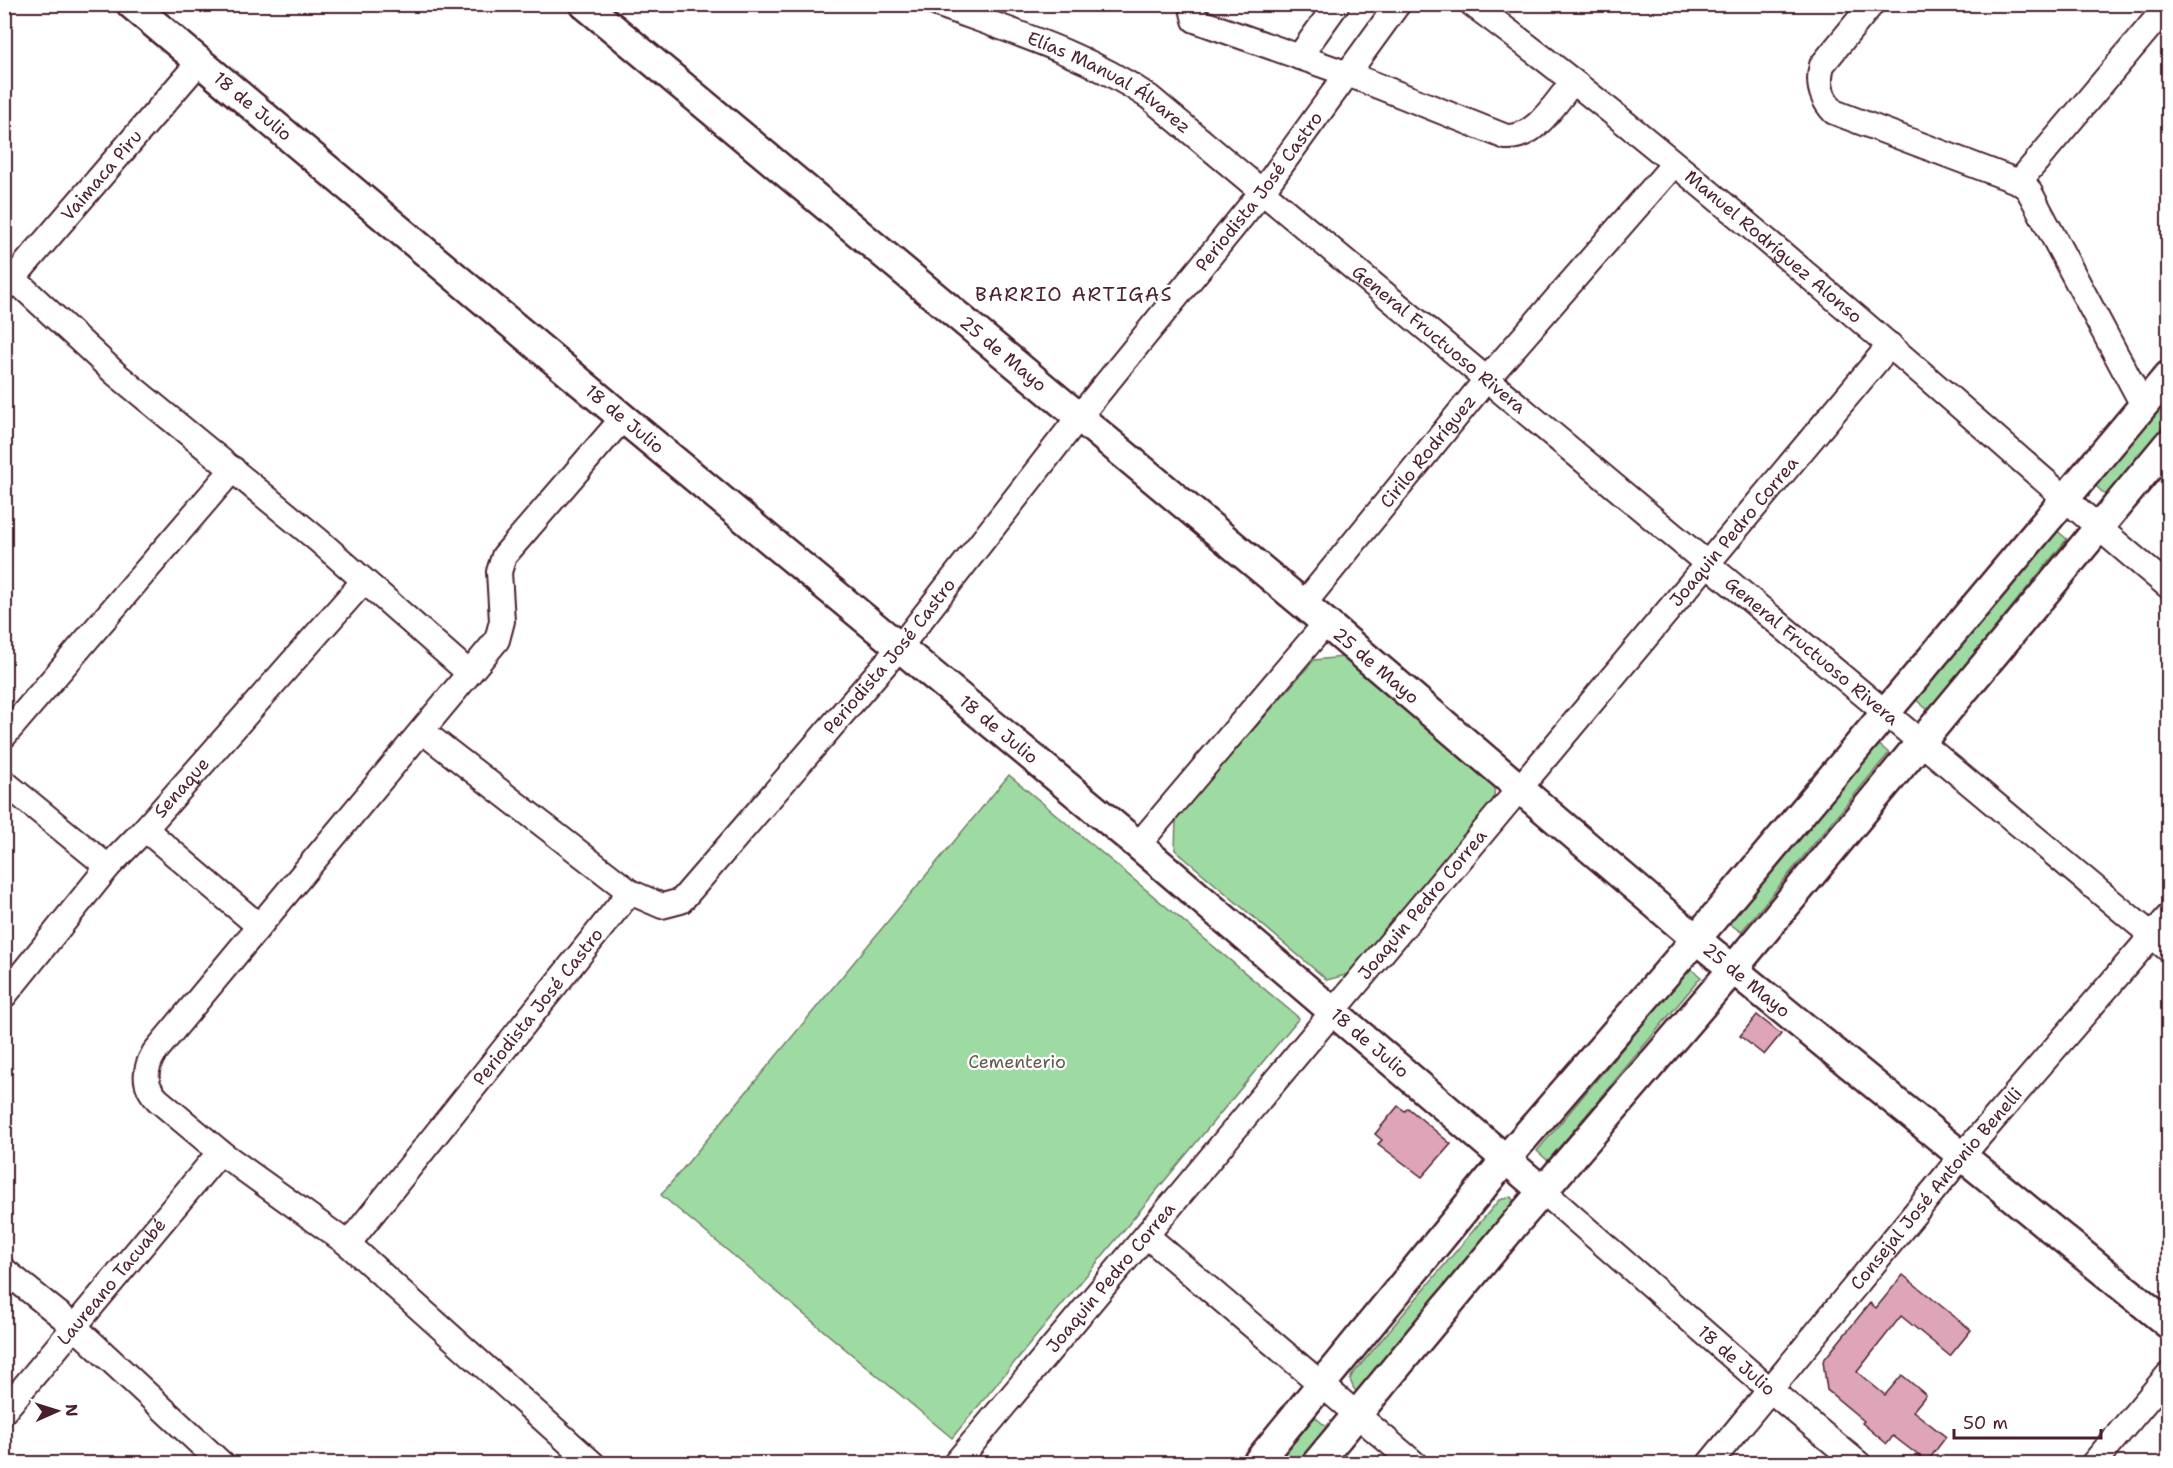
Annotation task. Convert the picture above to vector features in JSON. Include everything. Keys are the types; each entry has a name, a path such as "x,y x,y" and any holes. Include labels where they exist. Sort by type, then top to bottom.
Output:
{"street":[{"name":"18 de Julio","path":"131,4 623,418 1138,846 1544,1192 1768,1389 1859,1464"},
{"name":"25 de Mayo","path":"584,4 1326,623 1696,939 2169,1324"},
{"name":"Elías Manual Álvarez","path":"937,4 1081,57 1113,73 1186,126 1261,193"},
{"path":"1191,4 1195,20 1348,74 1506,137 1516,137 1531,130 1572,83"},
{"path":"1299,57 1337,4"},
{"name":"Periodista José Castro","path":"348,1245 630,892 662,906 681,901 899,648 1078,418 1261,193 1398,4"},
{"path":"1872,4 1822,65 1819,77 1824,102 1834,112 2019,182 2028,189 2143,405"},
{"path":"2019,182 2169,5"},
{"name":"Manuel Rodríguez Alonso","path":"1485,8 1572,83 1674,164 1890,345 2064,501 2169,586"},
{"name":"Vaimaca Piru","path":"9,284 200,62"},
{"name":"Cirilo Rodríguez","path":"1302,605 1486,380 1674,164"},
{"name":"General Fructuoso Rivera","path":"1261,193 2161,942"},
{"path":"9,284 318,540 469,673"},
{"name":"Joaquin Pedro Correa","path":"962,1461 1705,563 1890,345"},
{"path":"1256,1464 1505,1160 1696,939 2169,376"},
{"path":"593,1464 348,1245 220,1152 150,1092 146,1078 147,1066 154,1053 496,640 502,621 498,572 504,556 623,418"},
{"path":"1316,1464 1733,969 1919,742 2169,444"},
{"path":"4,736 233,469"},
{"name":"Senaque","path":"4,996 108,867 145,829 363,582"},
{"path":"1138,846 1326,623"},
{"path":"422,731 630,892"},
{"path":"4,782 108,867"},
{"path":"145,829 259,926"},
{"name":"Consejal José Antonio Benelli","path":"1708,1464 1962,1156 2161,942 2169,917"},
{"name":"Laureano Tacuabé","path":"4,1411 220,1152"},
{"path":"1147,1236 1415,1464"},
{"path":"4,1270 75,1327 222,1464"},
{"path":"2093,1464 2169,1375"}],"green space":[{"path":"2168,398 2168,420 2106,496 2096,486"},
{"path":"2055,529 2067,539 1928,710 1916,700"},
{"path":"1343,657 1495,785 1493,806 1353,973 1327,980 1175,850 1176,818 1314,660"},
{"path":"1877,743 1889,753 1741,932 1729,923"},
{"name":"Cementerio","path":"1009,775 1299,1018 952,1438 661,1195"},
{"path":"1690,968 1701,977 1548,1161 1537,1151"},
{"path":"1511,1197 1517,1206 1358,1392 1354,1389 1350,1380 1352,1375 1499,1200"},
{"path":"1315,1417 1330,1430 1302,1463 1276,1464"}],"building":[{"path":"1757,1015 1781,1034 1764,1055 1740,1036"},
{"path":"1398,1106 1405,1111 1408,1108 1451,1144 1422,1177 1378,1144 1382,1140 1375,1134"},
{"path":"1903,1275 1971,1330 1950,1356 1901,1316 1857,1372 1885,1395 1902,1375 1926,1395 1913,1411 1946,1437 1927,1462 1893,1436 1887,1444 1827,1390 1823,1361 1870,1303 1876,1308"}],"district":[{"name":"BARRIO ARTIGAS","path":"1074,294"}]}
